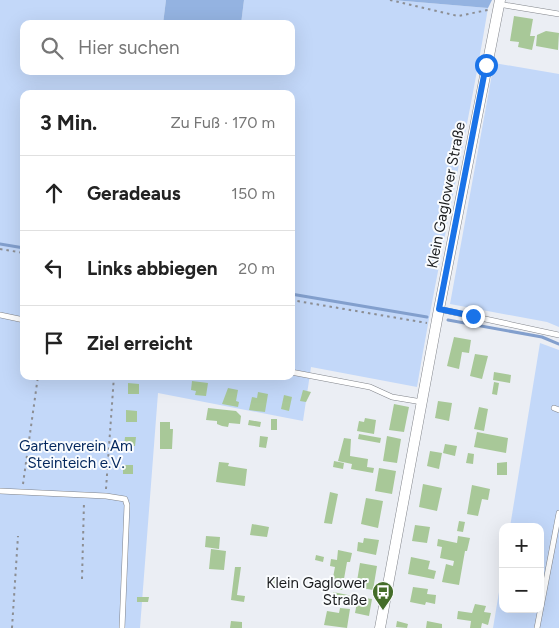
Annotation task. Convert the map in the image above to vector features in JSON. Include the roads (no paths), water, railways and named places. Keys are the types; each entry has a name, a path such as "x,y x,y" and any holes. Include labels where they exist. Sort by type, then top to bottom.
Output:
{"street":[{"name":"Klein Gaglower Straße","path":"380,628 498,4"}],"lane":[{"path":"498,4 559,14"},
{"path":"439,309 559,335"},
{"path":"0,315 20,319"},
{"path":"295,373 370,387 392,397 422,402"},
{"path":"0,490 84,494 125,499 127,505 122,628"},
{"path":"537,628 559,513"}],"waterway":[{"path":"0,244 20,247"},
{"path":"295,295 427,317"},
{"path":"448,320 542,337 559,344"}],"place":[{"name":"Klein Gaglower Straße","path":"383,611"}],"park label":[{"name":"Gartenverein Am Steinteich e.V.","path":"76,454"}]}
